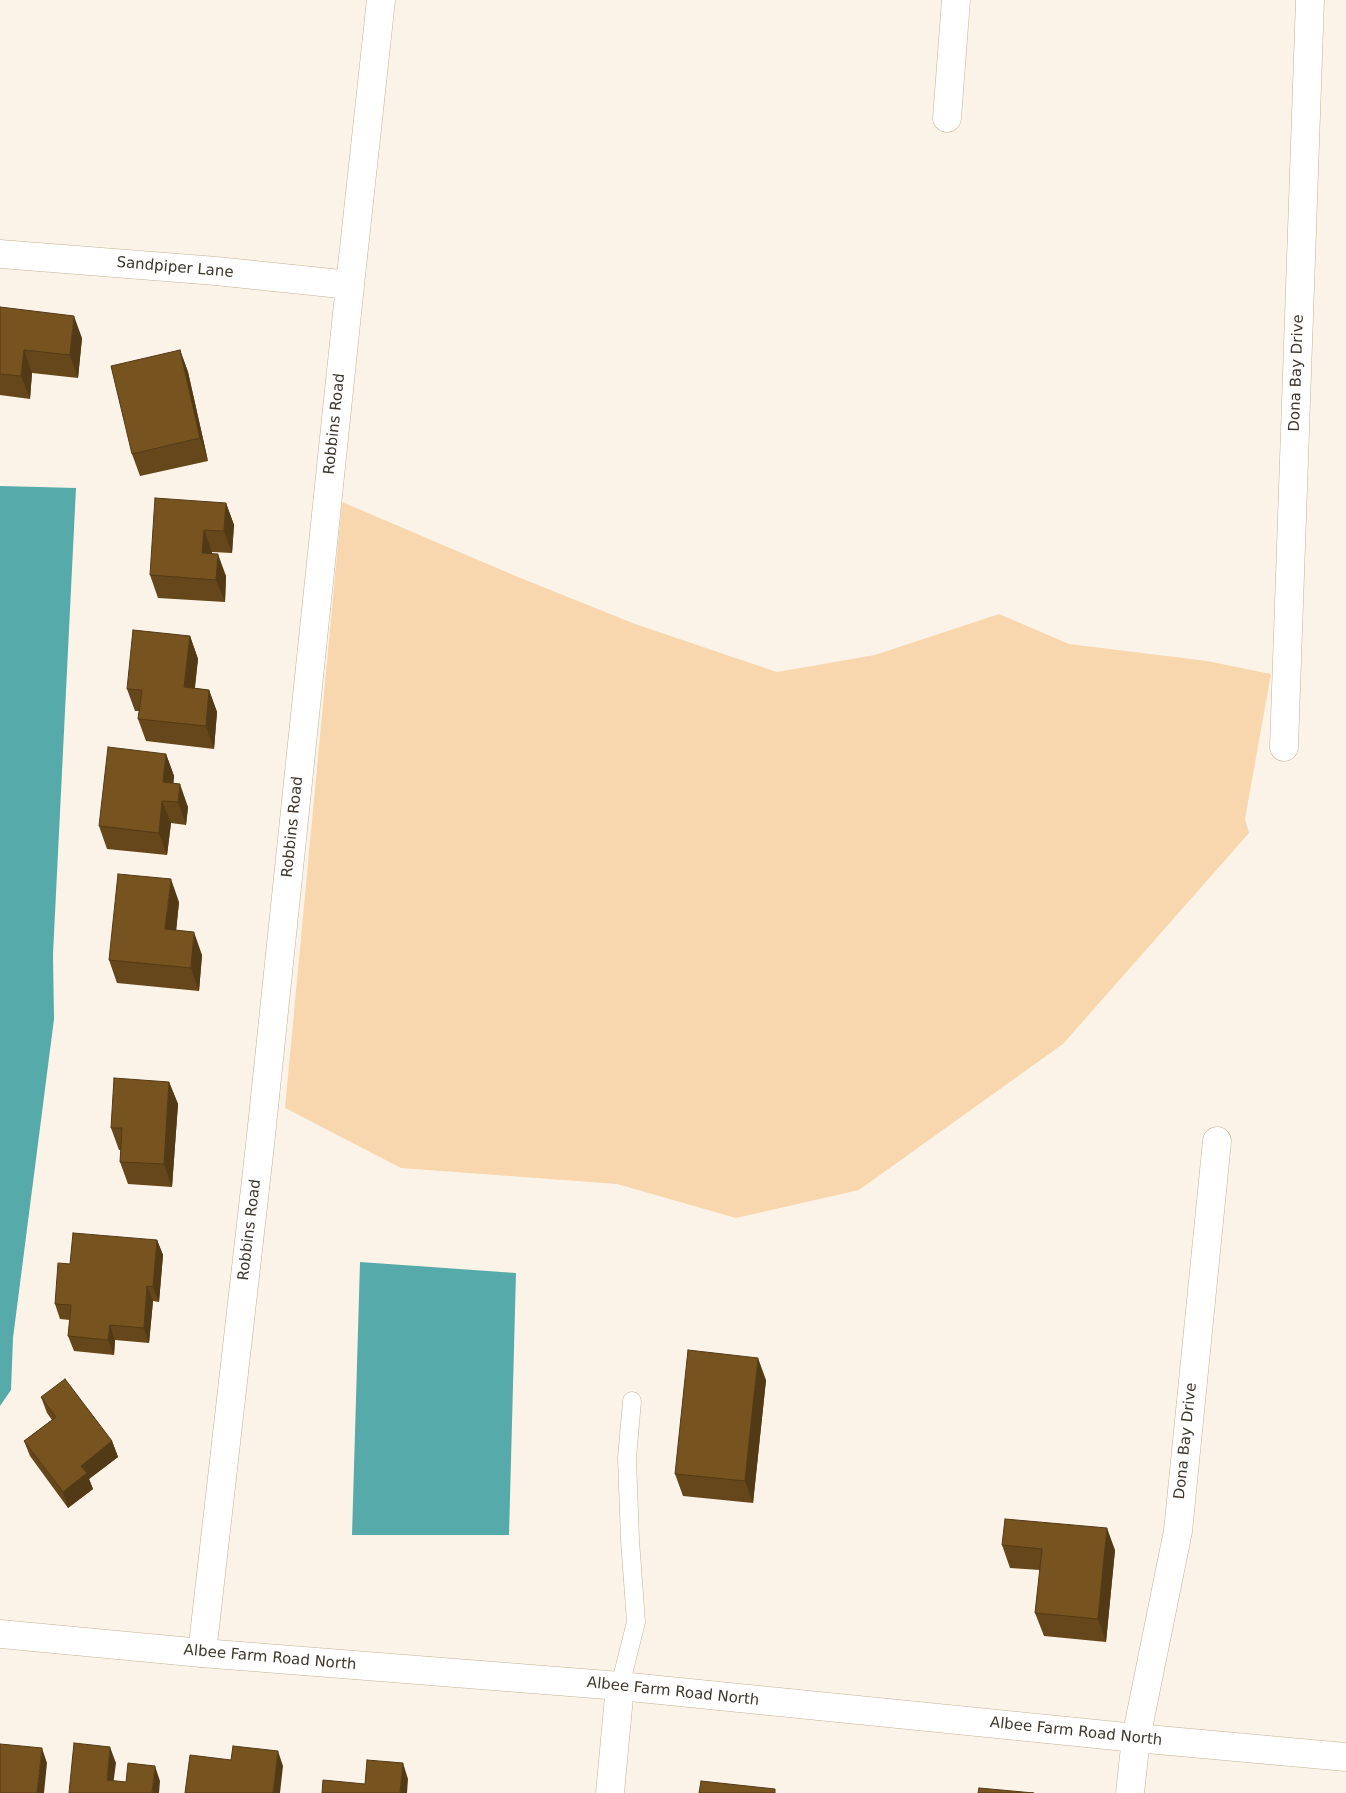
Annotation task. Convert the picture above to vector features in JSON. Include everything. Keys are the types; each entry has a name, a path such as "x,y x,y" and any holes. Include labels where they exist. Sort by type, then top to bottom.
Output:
{"street":[{"name":"Robbins Road","path":"202,1654 260,1144 350,285 382,0"},
{"path":"947,118 956,0"},
{"name":"Dona Bay Drive","path":"1284,747 1310,0"},
{"name":"Sandpiper Lane","path":"0,254 216,271 350,285"},
{"name":"Dona Bay Drive","path":"1130,1793 1136,1738 1178,1531 1217,1141"},
{"name":"Albee Farm Road North","path":"0,1634 202,1654 620,1686 1136,1738 1346,1757"},
{"path":"610,1793 620,1686"}],"lane":[{"path":"620,1686 636,1622 627,1458 632,1401"}],"shaded area":[{"path":"342,502 518,577 635,624 777,672 875,655 999,614 1069,644 1207,661 1271,674 1245,819 1249,833 1063,1044 859,1190 736,1218 617,1184 401,1168 285,1108"}],"water":[{"path":"0,486 76,488 53,954 54,1019 13,1338 11,1390 0,1406"},
{"path":"360,1262 516,1273 509,1535 352,1535"}],"building":[{"path":"0,307 74,316 70,355 24,350 21,376 0,374"},
{"path":"180,350 200,438 132,454 111,366"},
{"path":"155,498 226,503 224,531 204,530 202,553 218,554 216,580 150,575"},
{"path":"133,630 190,636 184,687 209,690 206,726 138,719 142,690 127,689"},
{"path":"108,747 166,754 163,782 180,784 178,802 162,801 159,833 99,826"},
{"path":"118,874 171,879 165,929 194,932 191,968 109,960"},
{"path":"114,1078 169,1082 164,1164 120,1162 122,1128 111,1128"},
{"path":"73,1233 157,1240 153,1287 147,1286 144,1328 110,1325 108,1340 68,1336 71,1305 55,1304 58,1263 70,1264"},
{"path":"688,1350 758,1358 745,1481 675,1474"},
{"path":"65,1379 112,1441 81,1466 87,1473 63,1492 24,1441 56,1417 41,1397"},
{"path":"1005,1519 1107,1528 1098,1619 1035,1613 1042,1549 1002,1545"},
{"path":"74,1743 110,1747 107,1780 126,1782 128,1763 155,1766 152,1793 69,1793"},
{"path":"0,1744 42,1748 37,1793 0,1793"},
{"path":"233,1746 278,1751 273,1793 185,1793 190,1755 231,1760"},
{"path":"367,1760 403,1763 400,1793 322,1793 323,1780 365,1784"},
{"path":"701,1781 775,1789 775,1793 699,1793"},
{"path":"979,1788 1034,1793 978,1793"}]}
